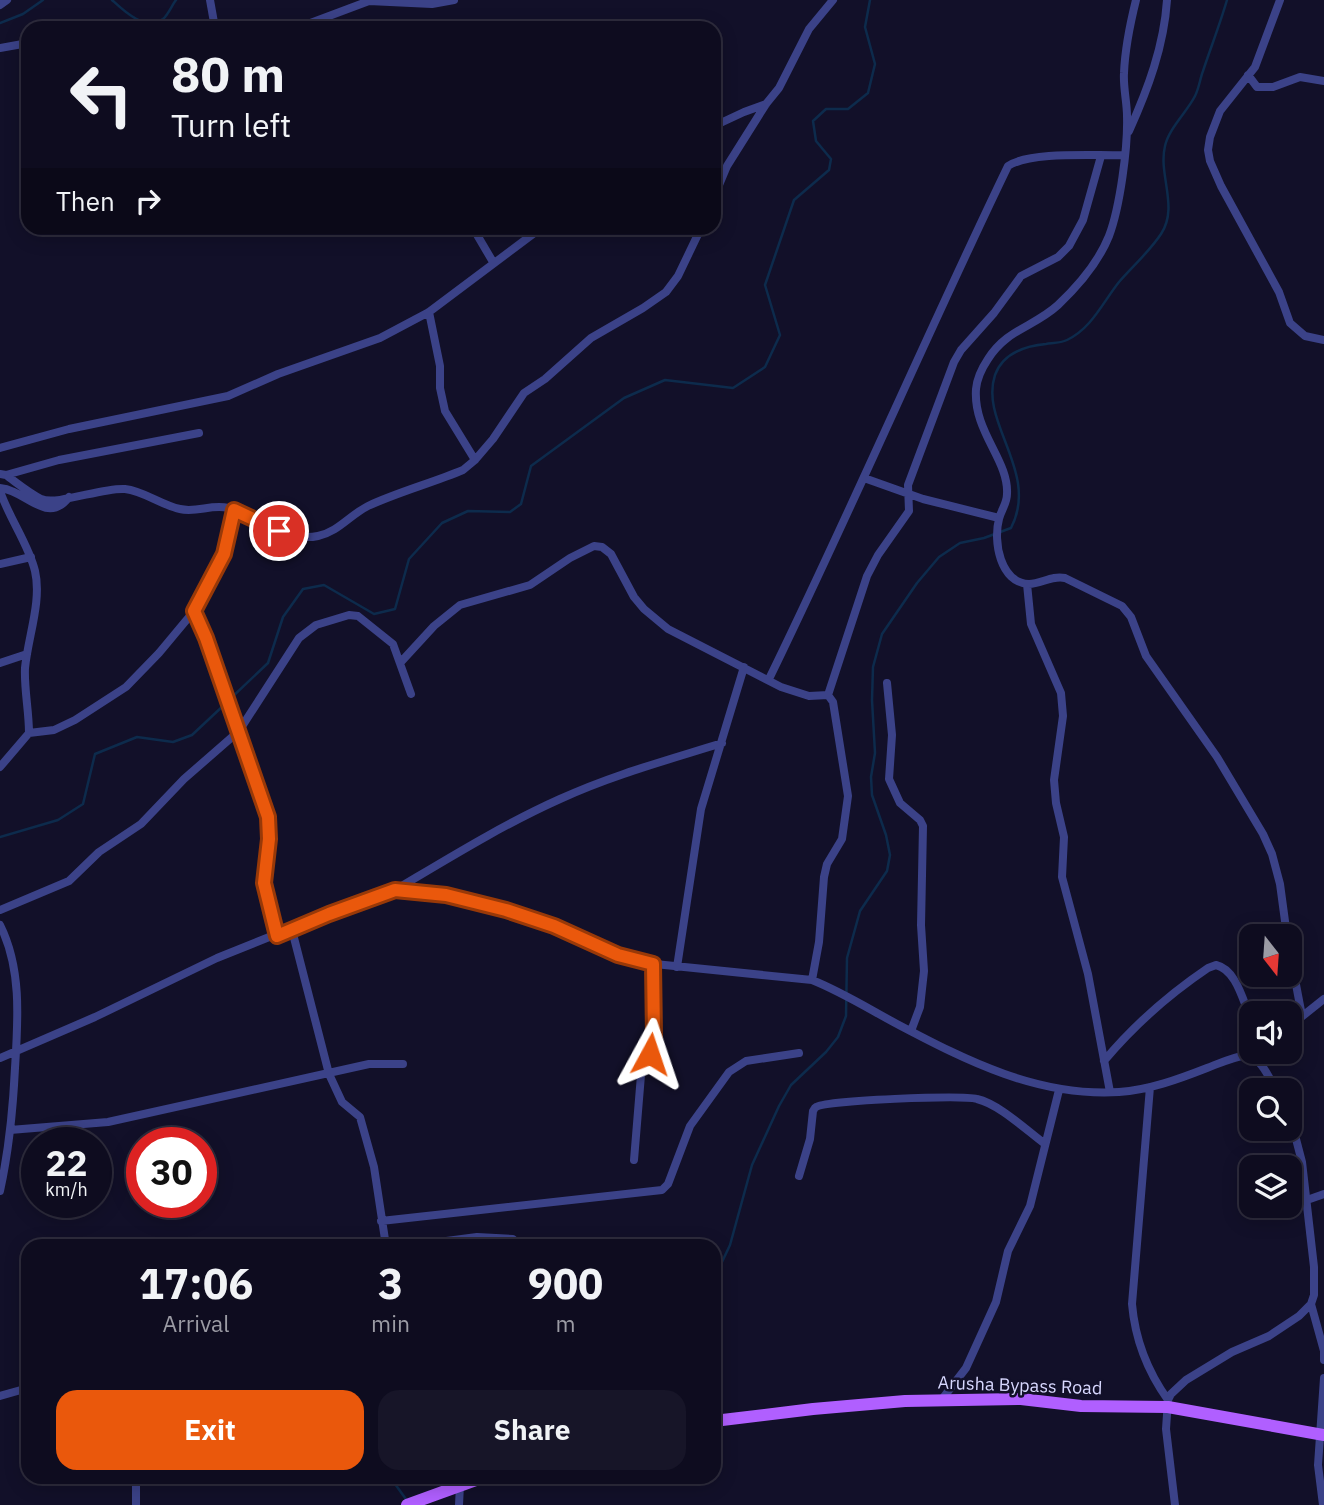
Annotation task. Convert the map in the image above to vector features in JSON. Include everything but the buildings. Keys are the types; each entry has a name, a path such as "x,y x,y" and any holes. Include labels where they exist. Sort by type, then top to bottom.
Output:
{"main road":[{"name":"Arusha Bypass Road","path":"721,1420 943,1398 1021,1399 1081,1406 1168,1404 1322,1434"},
{"path":"407,1505 463,1484"}],"street":[{"path":"0,5 7,0"},
{"path":"210,0 214,21"},
{"path":"316,21 369,2 432,4 454,0"},
{"path":"721,180 727,166 779,88 809,29 833,0"},
{"path":"1136,0 1123,76 1127,134 1117,207 1108,238 1096,258 1059,304 998,344 982,370 976,386 981,425 999,461 1007,492 997,534 1001,562 1016,580 1027,584 1056,577 1065,578 1122,606 1130,617 1146,656 1217,757 1263,834 1280,884 1285,924"},
{"path":"1127,134 1143,101 1159,49 1165,27 1167,0"},
{"path":"1280,0 1259,56 1220,111 1208,150 1210,161 1230,204 1245,226 1279,292 1290,323 1305,336 1324,340"},
{"path":"0,48 21,44"},
{"path":"1248,75 1257,88"},
{"path":"1235,92 1273,87 1300,77 1324,81"},
{"path":"721,122 766,104"},
{"path":"769,679 1008,166 1016,160 1046,157 1124,155"},
{"path":"828,695 867,576 878,555 909,511 907,493 930,421 961,350 994,313 1021,276 1058,257 1069,246 1083,220 1101,156"},
{"path":"477,235 493,262"},
{"path":"0,448 69,429 228,396 278,374 380,338 429,312 531,235"},
{"path":"3,474 43,500 54,501 123,489 135,491 179,509 189,511 224,507 279,531 306,537 319,536 339,527 367,506 463,470 475,460 524,393 545,379 591,338 666,292 678,276 698,235"},
{"path":"429,312 440,366 441,398 445,411 475,460"},
{"path":"3,474 59,460 199,433"},
{"path":"864,478 951,507 999,518"},
{"path":"29,733 25,672 36,574 32,557 4,515 0,490 11,490 37,505 53,510 62,506 69,497"},
{"path":"0,767 29,733 54,730 75,720 126,687 159,653 194,611 224,554 234,510"},
{"path":"400,663 434,626 460,605 530,585 594,546 602,547 611,554 634,597 668,629 793,691 809,696 828,695"},
{"path":"0,564 32,557"},
{"path":"1027,584 1031,624 1061,693 1063,716 1054,780 1064,837 1062,877 1088,974 1110,1092"},
{"path":"194,611 268,817 269,839 264,883 277,936"},
{"path":"0,910 69,881 99,852 141,824 184,779 239,731 299,638 316,625 341,617 358,616 393,644 411,694"},
{"path":"0,663 26,654"},
{"path":"677,967 701,809 744,667"},
{"path":"887,683 892,735 889,779 900,803 920,820 923,826 921,925 925,971 920,1007 911,1031"},
{"path":"812,980 819,943 824,877 827,864 842,839 848,796 833,702 828,695"},
{"path":"0,1058 95,1017 208,962 395,890 482,838 559,799 593,785 722,743"},
{"path":"420,893 427,872"},
{"path":"395,890 446,895 506,910 554,926 618,955 653,964 812,980 1009,1077 1059,1090 1110,1092 1150,1087 1239,1056"},
{"path":"0,925 11,954 19,1016 10,1130 0,1191"},
{"path":"292,930 329,1074 342,1102 360,1117 374,1167 385,1239"},
{"path":"634,1160 641,1075 654,1036 653,964"},
{"path":"1104,1061 1130,1031 1161,1002 1208,968 1216,965 1227,970 1243,1001"},
{"path":"1302,1016 1324,999"},
{"path":"381,1221 662,1190 668,1184 690,1126 729,1072 746,1061 799,1053"},
{"path":"10,1130 107,1122 369,1064 402,1064"},
{"path":"1150,1087 1132,1304 1145,1359 1168,1404 1167,1448 1175,1505"},
{"path":"943,1398 966,1368 996,1302 1008,1251 1030,1206 1059,1090"},
{"path":"799,1177 810,1139 813,1111 820,1106 959,1097 978,1099 993,1106 1045,1144"},
{"path":"1297,1141 1307,1200 1315,1282 1311,1304 1324,1360"},
{"path":"1307,1200 1324,1194"},
{"path":"468,1239 494,1236 514,1239"},
{"path":"1168,1404 1185,1380 1232,1352 1269,1336 1299,1316 1311,1304"},
{"path":"1323,1505 1318,1465 1324,1378"},
{"path":"0,1396 21,1390"},
{"path":"136,1484 136,1505"},
{"path":"459,1505 460,1485"}],"waterway":[{"path":"0,23 23,14 43,0"},
{"path":"112,0 142,21"},
{"path":"158,21 167,15 176,0"},
{"path":"229,700 268,663 283,617 303,589 324,585 374,614 395,609 409,559 442,523 468,511 510,512 521,504 531,466 624,398 665,380 733,388 765,367 780,335 765,285 794,200 829,170 831,159 816,141 813,121 826,109 848,109 868,93 875,64 865,27 870,0"},
{"path":"721,1263 730,1245 752,1165 779,1106 791,1085 838,1037 846,1016 847,958 860,911 887,871 890,855 872,795 871,777 875,753 873,667 882,634 917,583 939,557 960,543 1011,528 1018,507 1018,487 995,411 992,393 995,375 1003,361 1016,352 1065,341 1076,335 1161,234 1168,213 1165,146 1170,133 1196,93 1227,0"},
{"path":"0,837 58,820 83,804 95,754 137,737 173,742 192,735 224,705"},
{"path":"395,1484 408,1502"}],"route":[{"path":"279,531 234,510 224,554 194,611 206,638 268,817 269,839 264,883 277,936 395,890 446,895 506,910 554,926 618,955 653,964 654,1036 650,1054"}]}
